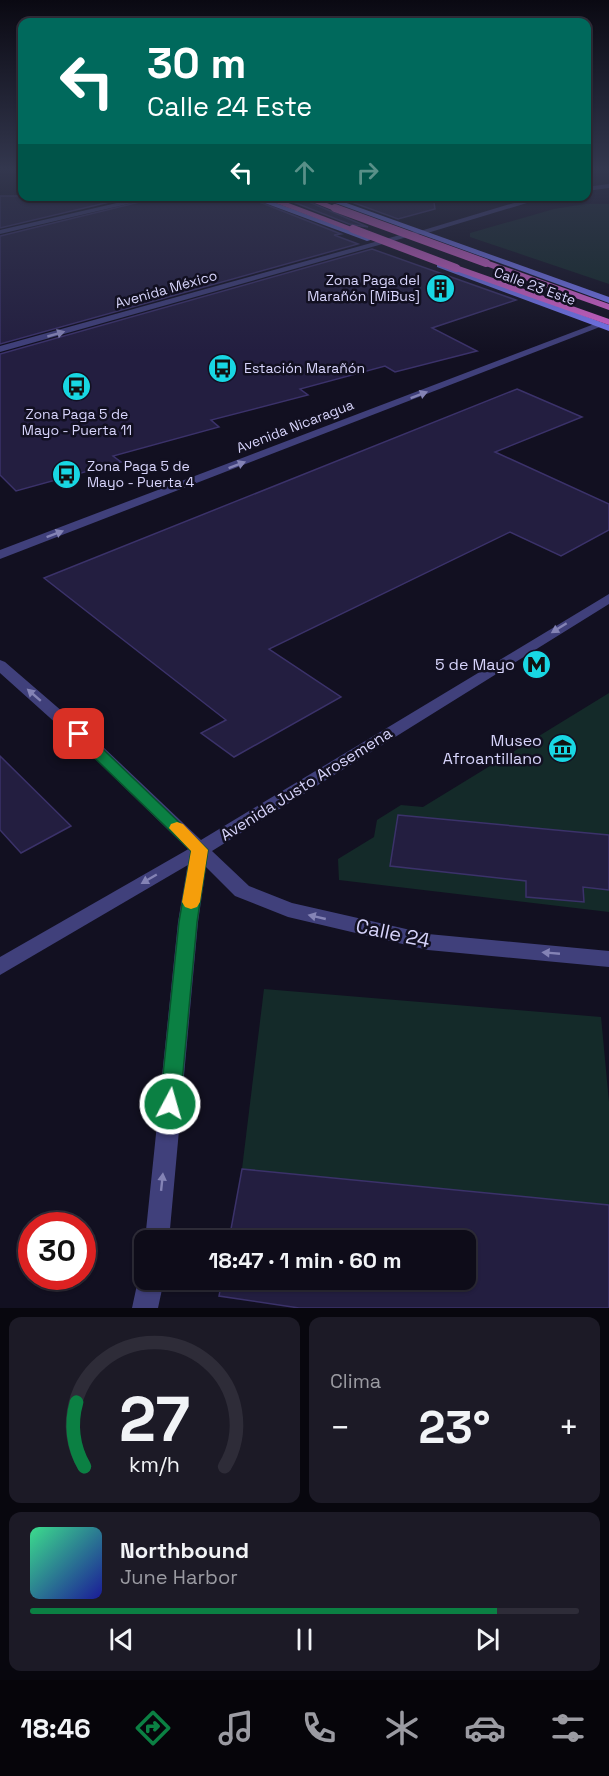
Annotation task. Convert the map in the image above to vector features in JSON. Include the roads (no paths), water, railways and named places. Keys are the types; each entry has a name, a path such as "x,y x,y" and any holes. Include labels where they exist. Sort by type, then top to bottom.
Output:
{"highway":[{"path":"352,230 606,325"},
{"path":"395,230 609,307"}],"main road":[{"name":"Calle 23 Este","path":"345,230 606,325"},
{"name":"Calle 23 Este","path":"415,230 609,300"}],"street":[{"name":"Avenida México","path":"0,349 428,230"},
{"name":"Avenida Nicaragua","path":"0,555 606,325"},
{"name":"Avenida Justo Arosemena","path":"0,967 199,850 609,598"},
{"name":"Calle 24","path":"0,665 94,748 242,891 288,910 428,942 609,959"},
{"path":"158,1230 188,922 199,850"},
{"path":"145,1308 149,1290"}],"place":[{"name":"Zona Paga del Marañón [MiBus]","path":"441,288"},
{"name":"Estación Marañón","path":"223,368"},
{"name":"Zona Paga 5 de Mayo - Puerta 11","path":"77,387"},
{"name":"Zona Paga 5 de Mayo - Puerta 4","path":"66,474"},
{"name":"5 de Mayo","path":"536,664"},
{"name":"Museo Afroantillano","path":"563,749"}]}
